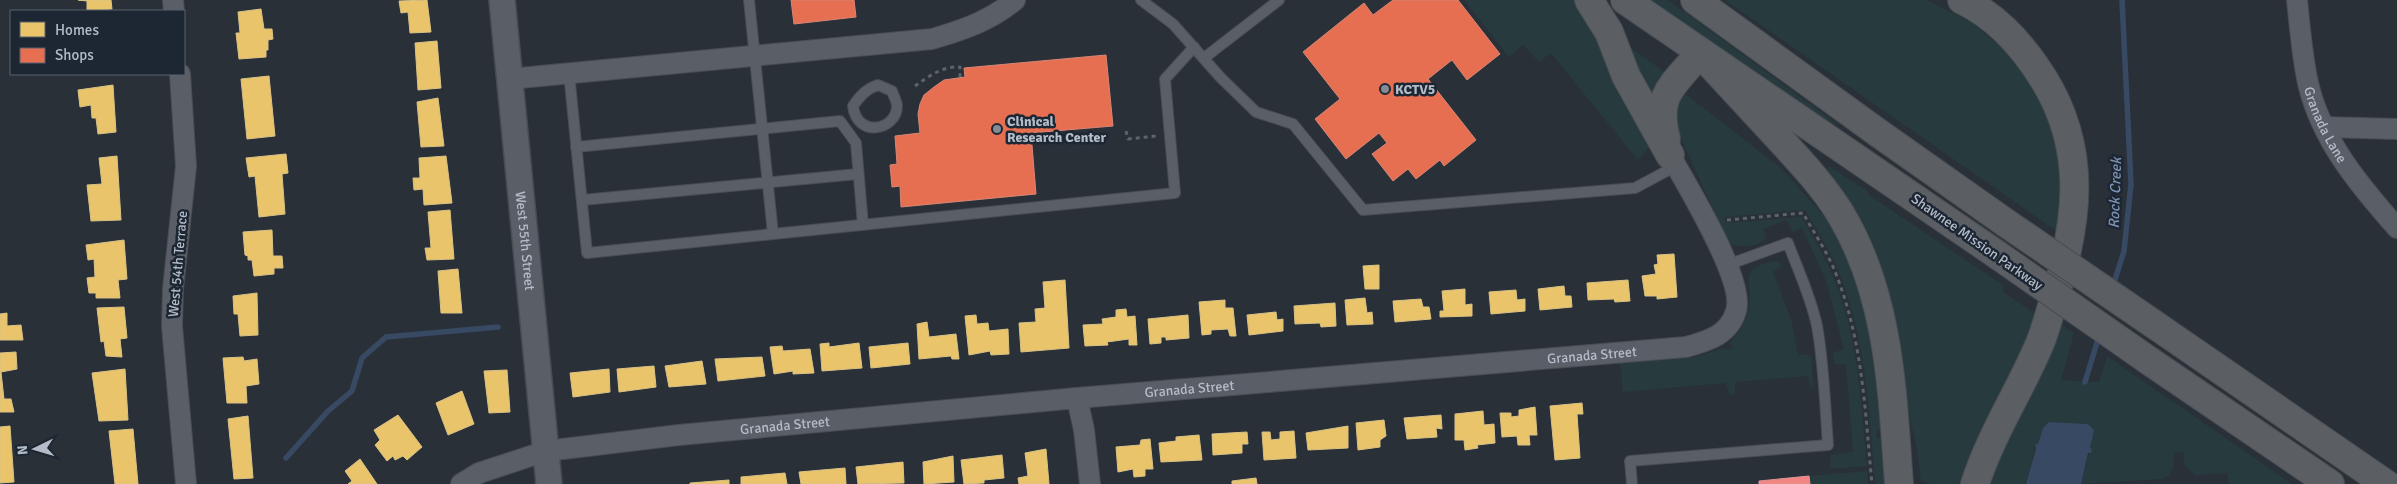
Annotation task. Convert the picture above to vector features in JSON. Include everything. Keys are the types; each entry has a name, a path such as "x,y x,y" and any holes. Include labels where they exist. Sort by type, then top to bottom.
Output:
{"highway":[{"path":"1589,0 1609,32 1626,76 1673,160"},
{"name":"Shawnee Mission Parkway","path":"1625,0 2330,484"},
{"path":"1695,0 1877,132 2386,484"},
{"path":"1962,0 1991,18 2033,61 2053,94 2066,125 2073,157 2076,188 2069,244 2041,341 1986,454 1975,484"},
{"path":"1673,160 1661,120 1663,102 1667,93 1700,53 1813,175 1840,213 1857,247 1876,298 1886,336 1892,380 1899,484"}],"street":[{"name":"West 55th Street","path":"502,0 549,484"},
{"path":"510,79 932,39 972,28 1015,0"},
{"name":"Granada Lane","path":"2297,0 2308,83 2324,126 2354,177 2397,228"},
{"name":"West 54th Terrace","path":"180,75 186,166 172,289 172,326 186,484"},
{"path":"2324,126 2397,129"},
{"name":"Granada Street","path":"461,484 479,473 546,451 708,432 1077,398 1686,346 1709,341 1726,329 1737,310 1738,292 1705,218 1673,160"},
{"path":"1077,398 1084,430 1090,484"}],"lane":[{"path":"749,0 773,234"},
{"path":"1141,0 1173,24 1256,112 1293,124 1363,210 1635,188 1673,160"},
{"path":"1204,58 1279,0"},
{"path":"569,73 587,253 1175,193 1164,80 1194,47"},
{"path":"878,86 892,90 897,106 893,118 884,126 872,128 861,125 854,116 853,106 862,94 870,88 878,86"},
{"path":"576,147 840,121 856,144 863,225"},
{"path":"851,136 861,125"},
{"path":"582,200 858,174"},
{"path":"1632,484 1630,461 1828,445 1822,362 1816,324 1807,292 1788,243 1727,265"}],"path":[{"path":"915,86 932,74 951,66 960,67 960,77"},
{"path":"1126,131 1128,139 1169,135"},
{"path":"1725,220 1803,213 1831,262 1852,321 1861,362 1872,484"}],"green space":[{"path":"1464,0 1574,0 1582,8 1651,145 1638,160 1551,53 1539,62 1523,45 1509,57"},
{"path":"1642,0 1668,0 1828,117 1843,133"},
{"path":"1725,0 1926,0 1971,22 2008,53 2020,66 2046,107 2063,166 2059,211 2061,234"},
{"path":"1623,44 1666,73 1652,94"},
{"path":"1687,95 1782,169 1829,222 1838,238 1855,277 1873,341 1882,430 1876,431 1877,438 1883,438 1888,484 1875,484 1865,376 1855,322 1831,254 1805,210 1724,217 1726,223 1801,217 1816,242 1839,291 1852,340 1860,390 1867,466 1830,469 1831,455 1853,452 1846,364 1835,364 1832,353 1844,349 1826,280 1802,228 1793,232 1786,220 1763,229 1766,237 1763,241 1754,245 1737,246 1728,242 1673,121 1672,116 1680,97"},
{"path":"1829,166 2003,285 2003,292 2039,316 1964,484 1932,484 1921,481 1917,449 1903,388 1842,192 1827,168"},
{"path":"1777,261 1782,266 1773,272 1792,322 1798,355 1808,355 1812,358 1813,388 1810,385 1808,376 1735,382 1735,394 1730,396 1726,383 1623,392 1620,363 1695,357 1723,348 1726,350 1734,348 1729,343 1740,330 1747,316 1749,281 1752,271 1757,267"},
{"path":"2061,324 2074,333 2061,380 2099,382 2107,356 2292,484 2229,484 2227,473 2195,475 2185,466 2183,452 2173,453 2171,472 2162,479 2081,484 2089,453 2092,449 2090,449 2088,424 2049,422 2043,428 2038,445 2036,444 2026,484 1989,484 2006,444 2045,365"},
{"path":"1867,471 1868,484 1810,484 1809,476"}],"water":[{"path":"2049,422 2088,424 2094,430 2090,448 2092,449 2091,453 2088,453 2081,484 2026,484 2036,449 2035,444 2038,444 2043,428"}],"building: Homes":[{"path":"78,0 111,0 112,9 87,10 87,1"},
{"path":"427,0 431,32 410,33 408,12 401,13 399,1"},
{"path":"261,9 264,29 272,29 273,39 268,40 266,57 239,59 236,33 240,33 238,12"},
{"path":"437,41 441,88 418,90 415,43"},
{"path":"269,76 275,136 247,139 241,79"},
{"path":"113,85 116,132 98,134 96,118 92,118 91,105 80,107 78,90"},
{"path":"438,98 444,146 421,147 417,102"},
{"path":"286,154 288,173 282,174 285,214 259,217 255,176 249,177 246,158"},
{"path":"117,156 121,220 91,221 87,185 102,184 99,158"},
{"path":"446,156 452,203 424,205 423,189 414,190 413,178 420,178 419,158"},
{"path":"450,210 454,259 427,260 425,248 431,248 428,212"},
{"path":"272,230 273,256 282,256 283,268 274,268 274,274 254,276 252,260 248,260 248,256 245,255 243,232"},
{"path":"124,240 127,279 118,280 120,298 96,298 96,293 89,293 87,278 95,277 94,259 88,260 86,245"},
{"path":"1674,254 1677,297 1657,299 1657,296 1645,296 1642,276 1656,274 1654,265 1658,264 1657,255"},
{"path":"1379,265 1379,289 1365,289 1363,266"},
{"path":"458,269 462,313 441,313 438,271"},
{"path":"1065,280 1069,348 1021,352 1019,323 1036,322 1035,309 1045,308 1043,282"},
{"path":"1628,280 1630,301 1615,302 1614,299 1588,300 1587,283"},
{"path":"1564,286 1565,296 1571,296 1572,307 1540,310 1538,289"},
{"path":"1465,289 1465,305 1472,304 1472,316 1440,317 1440,311 1444,311 1442,291"},
{"path":"1516,290 1517,300 1525,299 1525,311 1491,314 1489,292"},
{"path":"257,293 258,335 240,336 238,314 234,314 233,296"},
{"path":"1365,298 1367,313 1372,312 1373,324 1347,325 1345,300"},
{"path":"1421,299 1423,307 1429,307 1431,319 1395,322 1393,301"},
{"path":"1225,300 1225,308 1233,308 1236,336 1230,336 1228,329 1211,330 1211,334 1202,335 1199,302"},
{"path":"1335,303 1336,326 1321,327 1320,323 1295,324 1294,306"},
{"path":"124,307 127,338 120,339 122,357 106,356 104,341 101,342 97,308"},
{"path":"1126,309 1127,317 1135,316 1137,345 1129,345 1129,339 1107,342 1108,345 1085,346 1083,325 1103,324 1102,319 1116,317 1116,310"},
{"path":"1276,312 1277,320 1283,319 1283,331 1249,335 1247,315"},
{"path":"7,313 7,326 21,325 23,340 0,340 0,314"},
{"path":"976,315 977,324 988,323 989,331 1008,329 1009,354 991,355 990,351 969,355 965,316"},
{"path":"1188,315 1189,338 1166,340 1166,337 1161,337 1161,343 1150,344 1148,319"},
{"path":"927,322 929,337 956,334 959,359 952,359 951,356 919,359 917,324"},
{"path":"829,343 829,347 859,343 862,368 822,371 820,344"},
{"path":"908,343 910,364 871,368 869,347"},
{"path":"782,346 783,351 810,349 814,373 793,374 793,371 774,374 770,347"},
{"path":"16,352 17,369 1,372 4,399 11,399 14,412 0,412 0,353"},
{"path":"243,357 244,361 257,359 259,384 246,386 247,403 227,403 223,358"},
{"path":"762,357 765,376 718,381 715,359"},
{"path":"702,361 706,384 669,387 665,366"},
{"path":"654,366 656,387 619,392 617,369"},
{"path":"125,369 128,420 99,421 92,373"},
{"path":"609,369 610,392 573,397 570,373"},
{"path":"507,370 510,412 489,413 484,371"},
{"path":"462,391 474,424 448,435 436,403"},
{"path":"1582,403 1583,414 1577,414 1580,458 1555,460 1550,406"},
{"path":"1535,407 1537,435 1529,435 1530,445 1518,445 1517,436 1502,437 1500,413 1511,413 1511,417 1519,416 1519,410"},
{"path":"1483,411 1484,425 1494,424 1495,443 1477,445 1478,448 1465,450 1464,440 1455,440 1455,414"},
{"path":"398,415 422,447 407,460 403,456 395,460 393,456 387,461 375,445 380,440 374,430"},
{"path":"1441,415 1442,429 1436,428 1437,437 1407,439 1404,418"},
{"path":"248,416 253,478 234,479 228,419"},
{"path":"1384,420 1386,436 1380,440 1380,447 1358,450 1356,423"},
{"path":"10,426 14,482 0,483 0,427"},
{"path":"1348,426 1348,448 1308,450 1306,433"},
{"path":"133,429 138,484 115,484 109,431"},
{"path":"1294,431 1296,458 1264,460 1262,432 1270,432 1271,440 1280,439 1280,432"},
{"path":"1247,432 1248,444 1242,444 1242,453 1213,455 1212,434"},
{"path":"1199,435 1202,460 1161,462 1159,443 1176,441 1176,437"},
{"path":"1150,439 1153,469 1145,469 1145,476 1134,477 1133,469 1118,472 1116,447 1140,445 1141,440"},
{"path":"1046,449 1049,484 1019,484 1018,478 1028,476 1025,453"},
{"path":"1002,455 1004,478 984,480 984,483 964,484 961,460"},
{"path":"953,456 954,482 924,484 923,462"},
{"path":"360,459 377,484 348,484 352,481 345,471"},
{"path":"903,462 904,483 858,484 856,467"},
{"path":"845,468 846,484 801,484 799,472"},
{"path":"785,473 787,484 741,484 741,477"},
{"path":"1256,478 1257,484 1232,484 1232,481"},
{"path":"729,480 729,484 690,484 690,483"}],"building: Shops":[{"path":"791,0 854,0 856,17 794,24"},
{"name":"KCTV5","path":"1393,0 1458,0 1500,54 1467,80 1452,60 1428,79 1476,140 1444,166 1440,160 1416,179 1408,169 1393,181 1372,154 1387,143 1379,133 1346,159 1315,119 1340,99 1303,52 1364,3 1373,15"},
{"name":"Clinical Research Center","path":"1106,55 1113,126 1031,133 1036,194 901,207 900,186 892,187 890,165 897,164 895,136 920,133 918,114 920,104 924,95 934,87 944,80 965,77 964,68"}],"building: Health":[{"path":"1809,476 1810,484 1759,484 1759,481"}],"waterway":[{"name":"Rock Creek","path":"2113,286 2124,251 2131,184 2122,0"},
{"path":"286,458 328,411 352,391 362,358 386,337 498,327"},
{"name":"Rock Creek","path":"2085,382 2099,336"}],"place":[{"name":"KCTV5","path":"1385,89"},
{"name":"Clinical Research Center","path":"997,129"}]}
